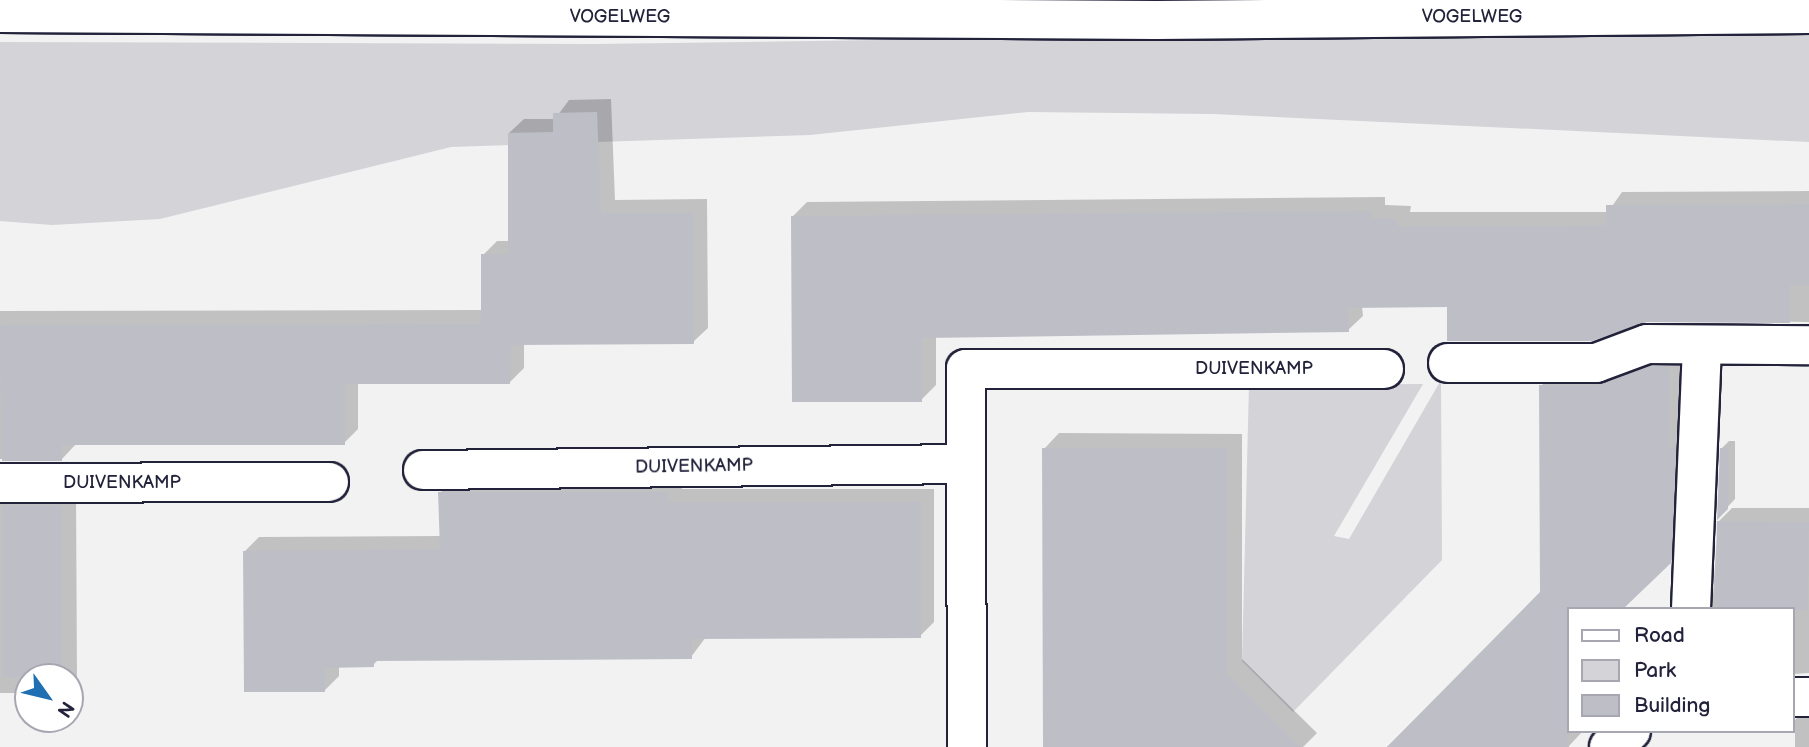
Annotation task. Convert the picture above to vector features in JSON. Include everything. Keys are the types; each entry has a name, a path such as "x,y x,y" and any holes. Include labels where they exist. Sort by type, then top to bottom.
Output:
{"street":[{"name":"VOGELWEG","path":"0,13 1219,9 1809,14"},
{"path":"1447,363 1596,363 1647,344 1809,345"},
{"path":"1691,607 1702,345"},
{"name":"DUIVENKAMP","path":"967,747 966,369 1384,369"},
{"name":"DUIVENKAMP","path":"423,470 966,464"},
{"name":"DUIVENKAMP","path":"0,483 329,482"},
{"path":"1609,747 1628,733"}],"green space":[{"path":"1809,27 1809,142 1213,114 1028,112 810,135 451,147 160,219 52,225 0,221 0,42 596,44"},
{"path":"1441,380 1442,560 1293,712 1242,661 1249,385 1423,384 1334,536 1349,539"}],"building":[{"path":"597,112 601,213 694,213 694,344 511,345 510,384 345,384 345,445 62,445 62,461 2,461 0,325 481,324 481,254 508,254 508,133 553,132 553,113"},
{"path":"1809,204 1809,285 1790,285 1790,323 1647,322 1592,341 1447,341 1447,307 1348,308 1349,332 922,338 922,402 792,402 791,216 1372,211 1371,218 1397,219 1397,226 1562,226 1606,225 1606,205"},
{"path":"1651,366 1669,366 1669,448 1676,448 1671,563 1625,607 1568,607 1569,747 1387,747 1540,592 1539,385 1596,385"},
{"path":"1042,448 1227,448 1227,674 1300,747 1043,747"},
{"path":"1720,448 1728,448 1728,509 1717,520"},
{"path":"438,492 668,492 668,502 921,502 921,638 692,639 692,659 374,661 374,667 325,668 325,692 244,692 243,551 440,549"},
{"path":"3,505 62,505 62,663 14,663 14,677 3,677"},
{"path":"1717,521 1809,523 1807,611 1795,610 1795,607 1715,607"}]}
